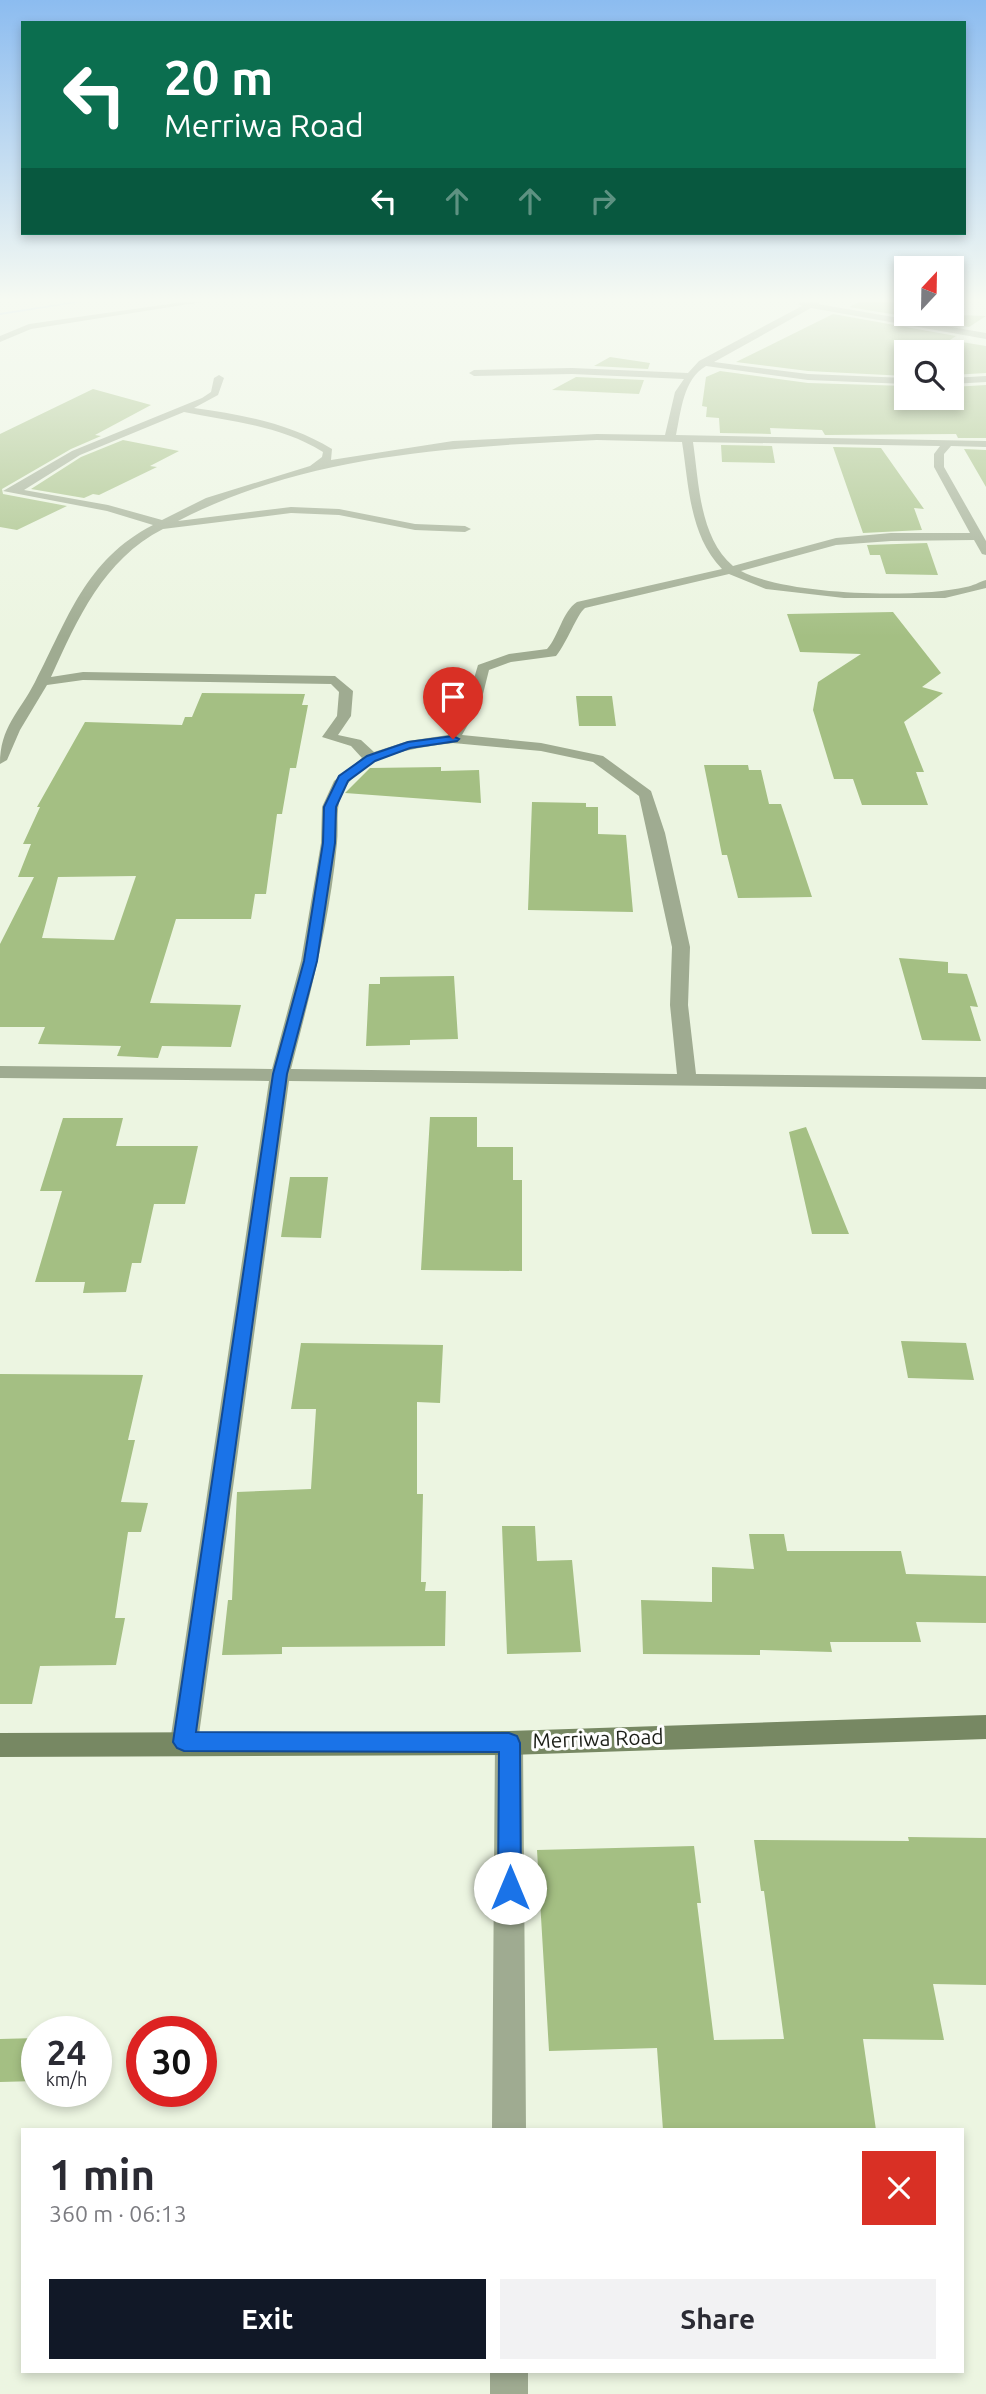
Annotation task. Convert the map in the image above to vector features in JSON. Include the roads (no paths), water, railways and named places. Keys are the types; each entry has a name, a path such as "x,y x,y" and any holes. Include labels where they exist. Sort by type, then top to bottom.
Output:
{"street":[{"path":"14,492 76,453 176,414"},
{"path":"209,414 253,421 299,435 328,451 327,458 315,467"},
{"path":"670,438 675,414"},
{"path":"0,760 7,730 42,682 78,604 110,563 127,546 157,526 211,500 315,467 389,452 453,444 597,437 986,444"},
{"path":"687,438 703,525 711,547 730,569 768,586 816,593 946,594 980,588 986,584"},
{"path":"948,443 939,454 939,467 982,542"},
{"path":"0,490 107,508 157,526 291,510 339,512 382,518 415,527 465,529"},
{"path":"453,739 474,702 482,668 509,658 551,653 563,639 578,606 860,538 982,542"},
{"path":"42,682 83,676 335,680 346,691 344,716 329,737 356,743 371,758"},
{"path":"184,1742 280,1074 310,961 329,843 330,807 343,779 371,758 408,745 453,739 541,747 598,759 646,794 681,947 679,1005 687,1080"},
{"path":"0,1072 986,1083"},
{"name":"Merriwa Road","path":"0,1745 184,1742 509,1743 986,1727"},
{"path":"509,1743 509,2128"},
{"path":"509,2373 509,2394"}]}
